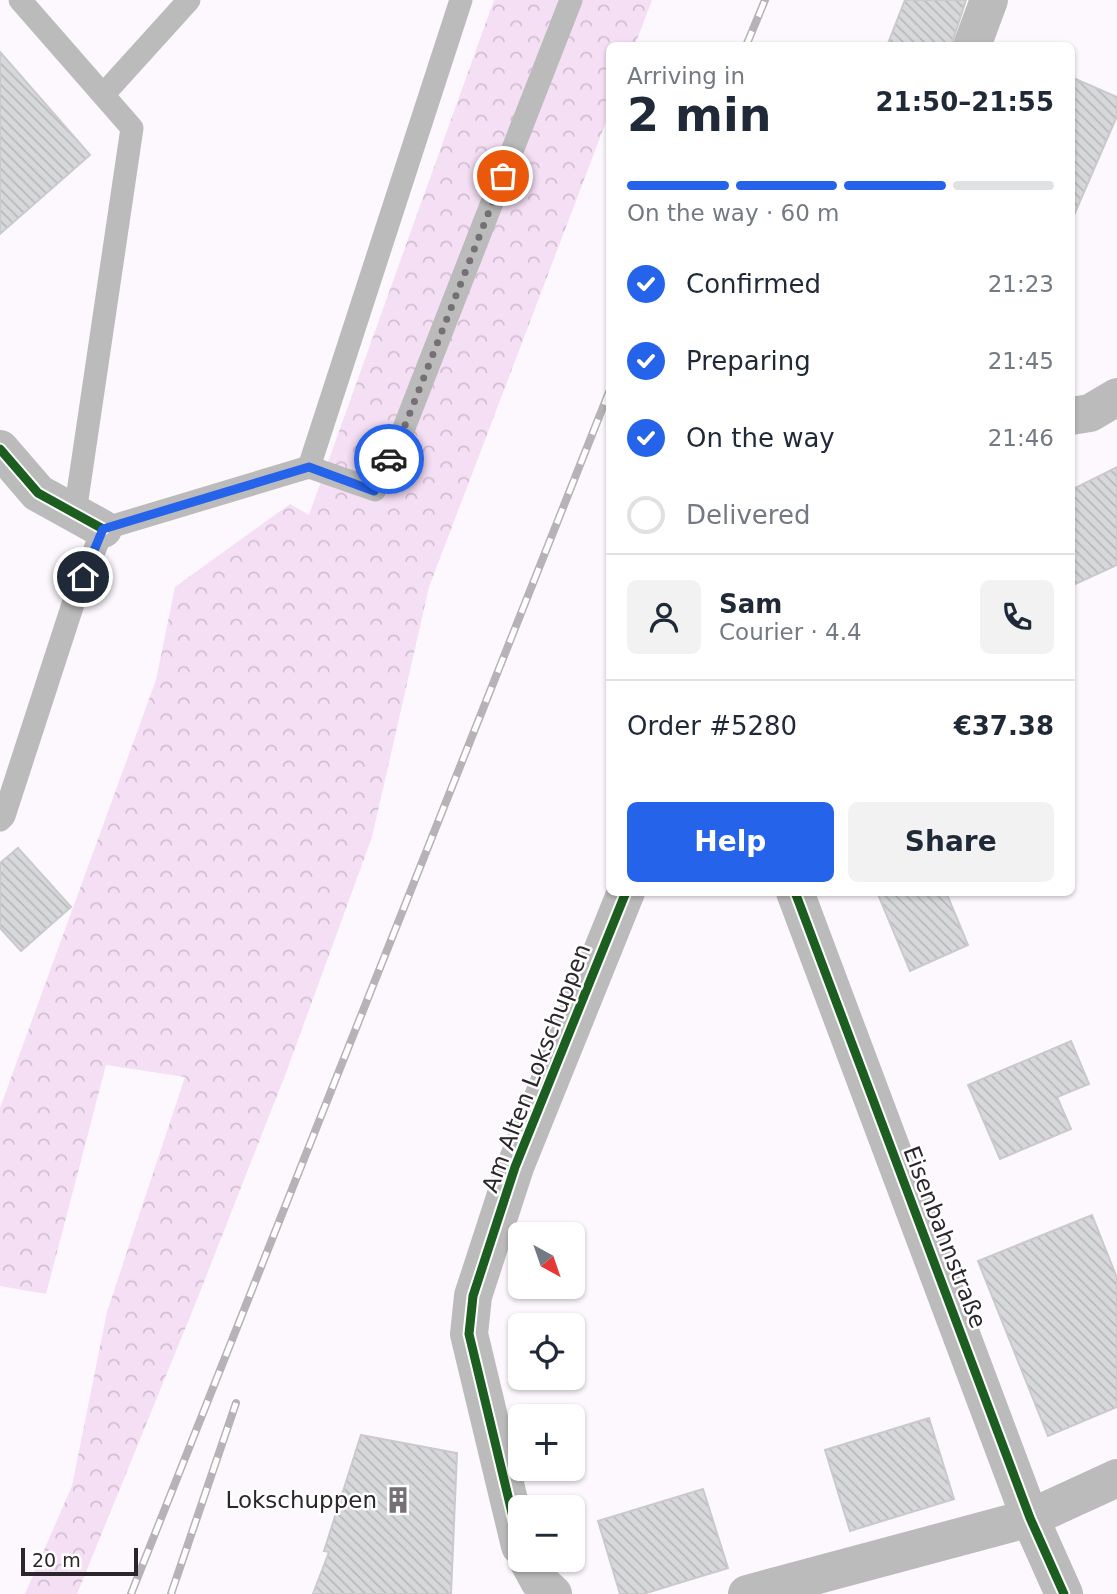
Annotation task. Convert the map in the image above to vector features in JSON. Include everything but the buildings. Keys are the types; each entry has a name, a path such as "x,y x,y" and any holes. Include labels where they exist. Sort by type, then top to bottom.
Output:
{"street":[{"path":"973,42 989,0"},
{"path":"1075,415 1090,413 1117,397"},
{"path":"0,449 38,493 89,521"},
{"name":"Am Alten Lokschuppen","path":"508,1495 470,1334 473,1296 515,1167 624,896"},
{"name":"Eisenbahnstraße","path":"797,896 1030,1518 1064,1594"},
{"path":"747,1594 1030,1518 1117,1478"},
{"path":"534,1572 552,1594"}],"lane":[{"path":"0,820 4,817 74,601 89,521 132,128 20,0"},
{"path":"103,95 189,0"},
{"path":"309,467 461,0"},
{"path":"89,521 309,467 374,491 404,428 571,0"}],"green space":[{"path":"494,0 652,0 636,42 606,42 606,122 429,587 372,837 287,1070 198,1297 77,1594 25,1594 72,1486 107,1312 185,1077 106,1065 46,1294 0,1286 0,1108 156,680 175,587 290,504 309,515"}],"railway":[{"path":"748,42 765,0"},
{"path":"131,1594 606,400"},
{"path":"171,1594 236,1403"}],"cycle path":[{"path":"0,449 38,493 103,529"},
{"path":"508,1496 469,1334 473,1296 515,1167 624,896"},
{"path":"797,896 1030,1518 1064,1594"}],"way so far":[{"path":"389,459 404,428 503,176"}],"place":[{"name":"Lokschuppen","path":"398,1500"}],"route":[{"path":"83,577 103,529 309,467 374,491 389,459"}]}
